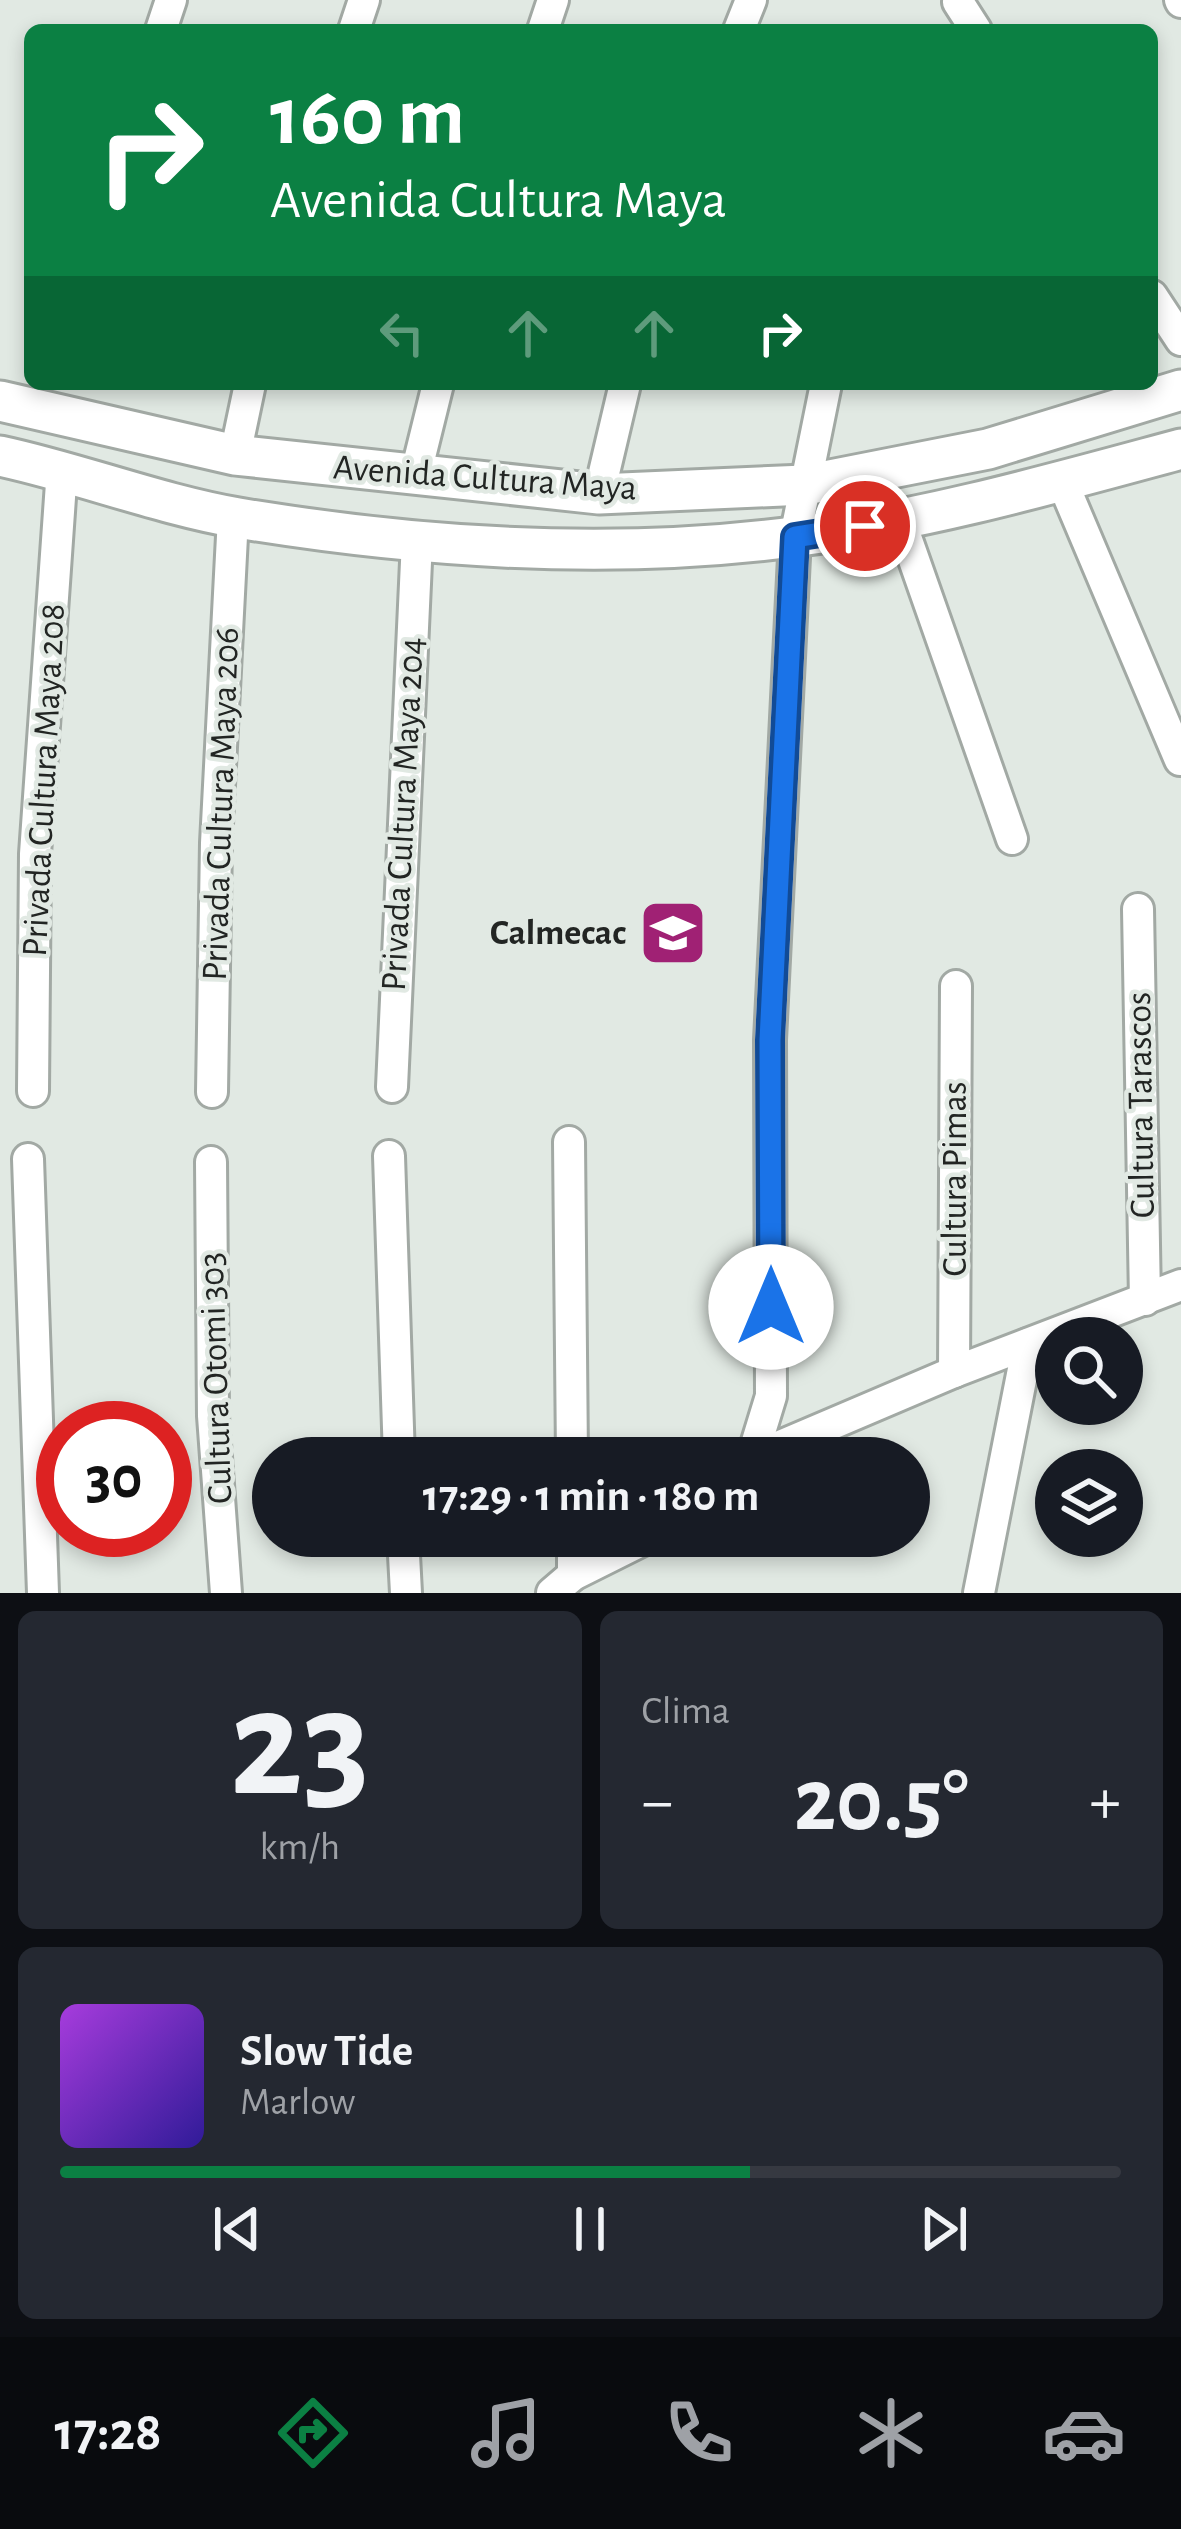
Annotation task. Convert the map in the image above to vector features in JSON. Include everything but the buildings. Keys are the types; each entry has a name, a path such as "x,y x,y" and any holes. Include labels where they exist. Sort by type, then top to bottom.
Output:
{"street":[{"path":"1158,305 1181,340"},
{"path":"235,455 249,390"},
{"path":"415,477 437,390"},
{"path":"598,494 624,390"},
{"path":"758,1437 771,1396 770,1040 795,537 825,390"},
{"name":"Avenida Cultura Maya","path":"0,401 59,398 235,455 598,494 805,484 988,449 1181,390"},
{"name":"Avenida Cultura Maya","path":"0,456 233,517 417,540 609,549 795,537 900,520 1181,449"},
{"name":"Privada Cultura Maya 208","path":"33,1091 35,854 62,469"},
{"path":"1062,481 1180,760"},
{"name":"Privada Cultura Maya 206","path":"212,1091 216,843 233,517"},
{"path":"900,520 1012,839"},
{"name":"Privada Cultura Maya 204","path":"392,1087 417,540"},
{"name":"Cultura Tarascos","path":"1138,909 1145,1300"},
{"name":"Cultura Pimas","path":"955,1372 956,986"},
{"path":"569,1142 572,1437"},
{"path":"389,1156 398,1437"},
{"path":"28,1160 43,1593"},
{"name":"Cultura Otomi 303","path":"211,1162 213,1416 226,1593"},
{"path":"802,1437 1181,1285"},
{"path":"979,1593 1028,1344"},
{"path":"404,1557 406,1593"},
{"path":"562,1584 612,1557"}],"place":[{"name":"Calmecac","path":"673,933"}],"route":[{"path":"771,1307 770,1040 795,537 865,526"}]}
